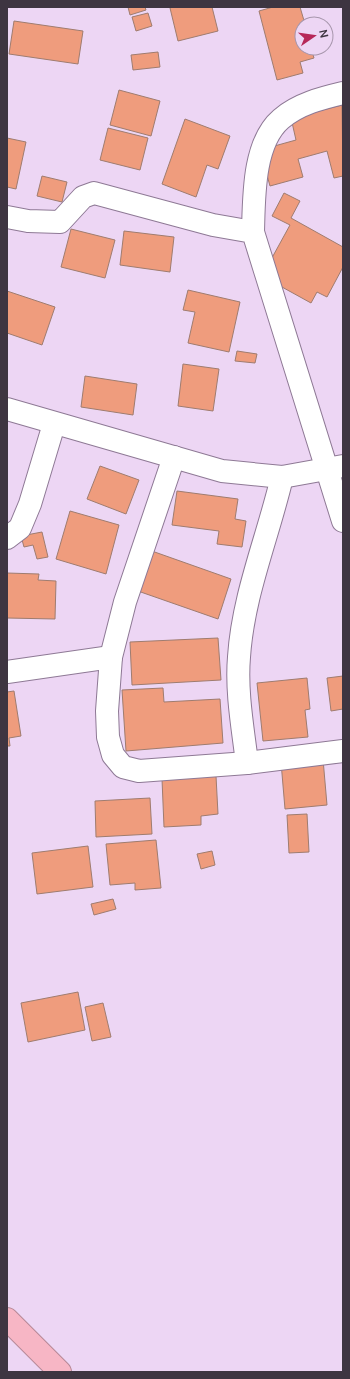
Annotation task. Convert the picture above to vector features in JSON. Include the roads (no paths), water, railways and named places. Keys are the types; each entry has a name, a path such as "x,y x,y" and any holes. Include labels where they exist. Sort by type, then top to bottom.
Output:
{"highway":[{"path":"7,1319 60,1372"}],"street":[{"path":"343,93 298,107 280,119 263,142 254,191 252,232 335,468 343,521"},
{"path":"7,217 28,221 60,222 83,197 94,193 213,225 252,232"},
{"path":"7,409 54,424 222,471 282,477 335,468"},
{"path":"7,538 20,528 30,504 54,424"},
{"path":"174,457 126,602 111,657 107,711 108,737 113,755 123,767 139,771 247,763 343,750"},
{"path":"247,763 239,658 244,613 273,516 282,477"},
{"path":"7,672 111,657"}]}
